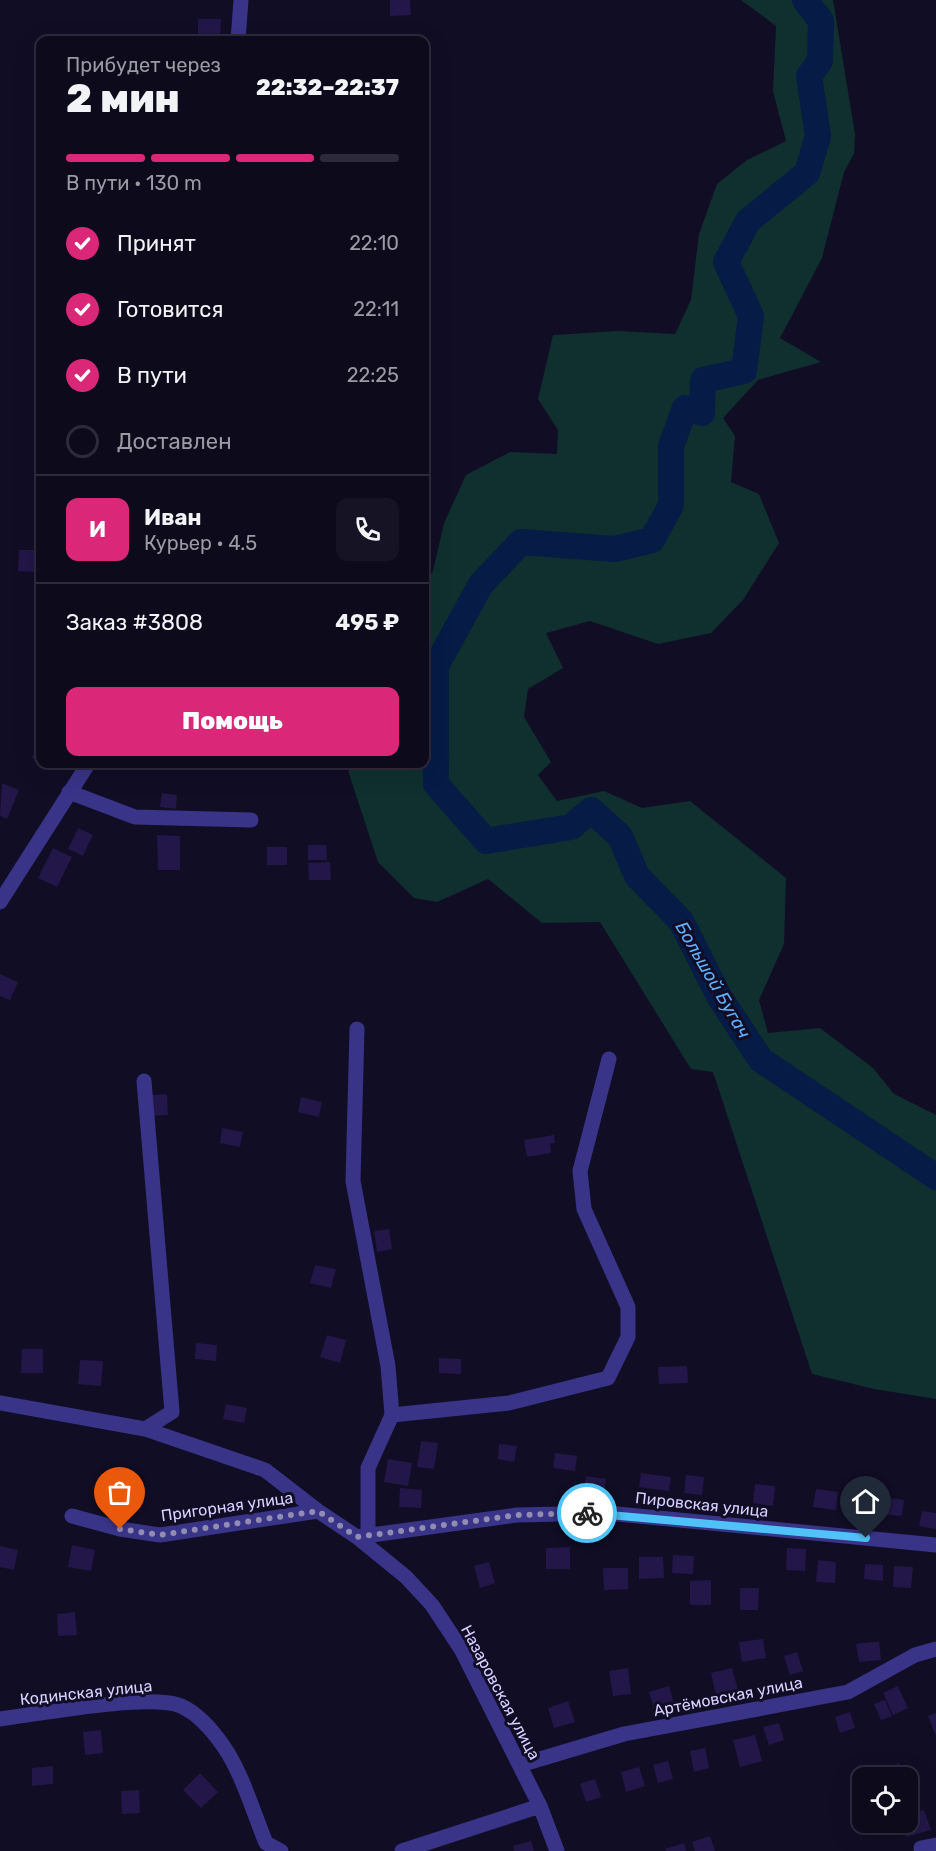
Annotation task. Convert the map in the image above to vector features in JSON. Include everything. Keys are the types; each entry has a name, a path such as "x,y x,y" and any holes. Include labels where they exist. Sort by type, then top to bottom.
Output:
{"street":[{"path":"238,36 241,0"},
{"path":"0,902 85,768"},
{"path":"69,792 135,817 251,820"},
{"path":"357,1029 353,1182 388,1366 392,1415 368,1468 363,1536"},
{"path":"392,1415 509,1403 608,1378 628,1337 628,1307 584,1209 580,1171 609,1059"},
{"path":"144,1081 172,1412 145,1429"},
{"name":"Назаровская улица","path":"0,1403 145,1429 265,1470 318,1511 363,1536 406,1576 432,1605 461,1649 540,1806 557,1851"},
{"name":"Пригорная улица","path":"72,1516 120,1529 160,1535 318,1511"},
{"name":"Пировская улица","path":"363,1536 517,1515 607,1513 936,1545"},
{"name":"Артёмовская улица","path":"520,1765 624,1734 848,1692 915,1655 936,1649"},
{"name":"Кодинская улица","path":"0,1719 125,1703 163,1702 182,1706 206,1724 225,1749 266,1843 281,1851"},
{"path":"402,1851 540,1806"}],"green space":[{"path":"741,0 833,0 855,134 854,154 844,172 822,258 780,338 821,362 758,380 723,418 735,436 731,482 759,494 779,543 743,600 711,633 658,644 590,621 546,633 563,668 528,689 524,717 551,762 538,775 557,801 604,791 642,808 690,801 786,878 784,944 759,1000 768,1033 820,1028 873,1068 894,1094 936,1115 936,1399 874,1389 812,1374 713,1072 691,1069 600,922 542,923 488,879 437,902 414,898 378,862 349,774 348,768 429,768 429,577 433,571 444,523 466,475 510,452 557,454 558,430 538,399 553,335 618,331 675,334 691,300 699,234 717,184 747,160 786,141 773,91 776,26"}],"building":[{"path":"390,0 410,0 411,15 390,16"},
{"path":"198,19 221,19 220,36 198,36"},
{"path":"19,550 35,550 35,572 18,571"},
{"path":"36,748 36,760 32,758"},
{"path":"2,783 19,790 7,819 0,816"},
{"path":"162,793 177,795 176,809 160,807"},
{"path":"78,828 93,835 83,856 68,849"},
{"path":"157,835 180,836 180,870 158,870"},
{"path":"308,845 326,845 327,860 308,860"},
{"path":"267,847 287,847 287,865 267,865"},
{"path":"53,848 72,857 57,887 38,878"},
{"path":"330,862 331,880 309,880 308,863"},
{"path":"0,974 18,982 10,1000 0,996"},
{"path":"167,1094 168,1115 152,1116 152,1095"},
{"path":"301,1097 322,1102 319,1117 298,1112"},
{"path":"222,1128 243,1132 240,1147 220,1143"},
{"path":"554,1135 555,1143 550,1144 551,1153 527,1157 524,1140"},
{"path":"389,1229 392,1249 377,1252 374,1231"},
{"path":"315,1265 336,1269 331,1288 310,1283"},
{"path":"327,1335 346,1340 340,1363 320,1357"},
{"path":"196,1343 217,1345 216,1361 195,1359"},
{"path":"22,1349 43,1349 43,1373 21,1373"},
{"path":"439,1358 461,1359 461,1374 439,1373"},
{"path":"80,1360 103,1361 101,1386 78,1384"},
{"path":"687,1366 688,1383 659,1384 658,1367"},
{"path":"226,1404 247,1408 244,1423 223,1419"},
{"path":"421,1441 438,1443 434,1469 417,1467"},
{"path":"499,1444 517,1446 514,1462 498,1459"},
{"path":"555,1453 577,1456 575,1471 553,1468"},
{"path":"388,1459 412,1463 408,1486 384,1482"},
{"path":"641,1473 671,1477 669,1491 639,1487"},
{"path":"686,1475 704,1477 702,1495 684,1493"},
{"path":"586,1476 606,1479 604,1495 583,1492"},
{"path":"755,1484 775,1486 773,1506 753,1503"},
{"path":"400,1488 422,1490 421,1508 399,1507"},
{"path":"816,1489 838,1492 836,1510 813,1507"},
{"path":"884,1497 904,1500 902,1516 882,1514"},
{"path":"922,1511 936,1513 936,1529 919,1526"},
{"path":"72,1545 95,1550 91,1571 68,1567"},
{"path":"0,1546 18,1550 14,1570 0,1567"},
{"path":"570,1547 570,1569 546,1569 546,1548"},
{"path":"787,1548 806,1549 805,1571 786,1570"},
{"path":"673,1555 694,1556 693,1574 672,1573"},
{"path":"639,1557 663,1557 664,1578 639,1579"},
{"path":"818,1560 836,1562 835,1583 816,1582"},
{"path":"489,1562 495,1583 480,1588 474,1566"},
{"path":"865,1564 883,1565 883,1581 864,1579"},
{"path":"894,1566 913,1567 911,1588 893,1587"},
{"path":"603,1568 628,1568 628,1589 604,1590"},
{"path":"711,1580 711,1605 690,1605 690,1581"},
{"path":"740,1588 759,1588 758,1610 740,1610"},
{"path":"75,1612 77,1635 58,1636 57,1614"},
{"path":"763,1639 766,1658 742,1662 739,1642"},
{"path":"879,1642 881,1660 859,1662 856,1644"},
{"path":"797,1652 803,1671 790,1675 784,1656"},
{"path":"628,1668 631,1694 613,1696 609,1671"},
{"path":"732,1668 738,1690 716,1696 711,1673"},
{"path":"669,1686 674,1703 654,1709 649,1692"},
{"path":"898,1686 908,1708 893,1715 883,1693"},
{"path":"885,1700 892,1716 881,1720 874,1704"},
{"path":"568,1701 575,1722 554,1728 548,1708"},
{"path":"850,1712 855,1728 840,1733 835,1717"},
{"path":"936,1713 936,1736 928,1716"},
{"path":"779,1723 784,1740 769,1745 763,1727"},
{"path":"101,1730 103,1753 85,1755 83,1732"},
{"path":"755,1735 762,1761 740,1767 733,1740"},
{"path":"705,1748 709,1768 694,1772 690,1751"},
{"path":"668,1761 673,1779 658,1783 653,1765"},
{"path":"53,1766 53,1784 32,1786 32,1768"},
{"path":"639,1767 645,1786 626,1792 621,1772"},
{"path":"200,1773 218,1792 201,1808 183,1790"},
{"path":"595,1779 601,1797 586,1802 580,1784"},
{"path":"139,1790 140,1813 122,1814 121,1791"},
{"path":"924,1810 931,1830 906,1837 905,1833 918,1833 918,1812"},
{"path":"710,1836 715,1851 695,1851 692,1842"},
{"path":"531,1841 534,1851 514,1851 513,1846"},
{"path":"684,1843 686,1851 666,1851 665,1849"}],"waterway":[{"name":"Большой Бугач","path":"805,0 821,21 820,61 809,76 818,136 807,173 748,221 726,262 751,316 744,371 703,380 702,413 685,408 671,446 671,505 652,540 615,549 521,542 481,584 436,666 436,784 486,841 571,827 591,810 620,836 637,876 681,921 720,998 761,1060 936,1177"}],"way so far":[{"path":"120,1529 160,1535 318,1511 357,1537 517,1515 587,1513"}],"route":[{"path":"587,1513 866,1538"}]}
